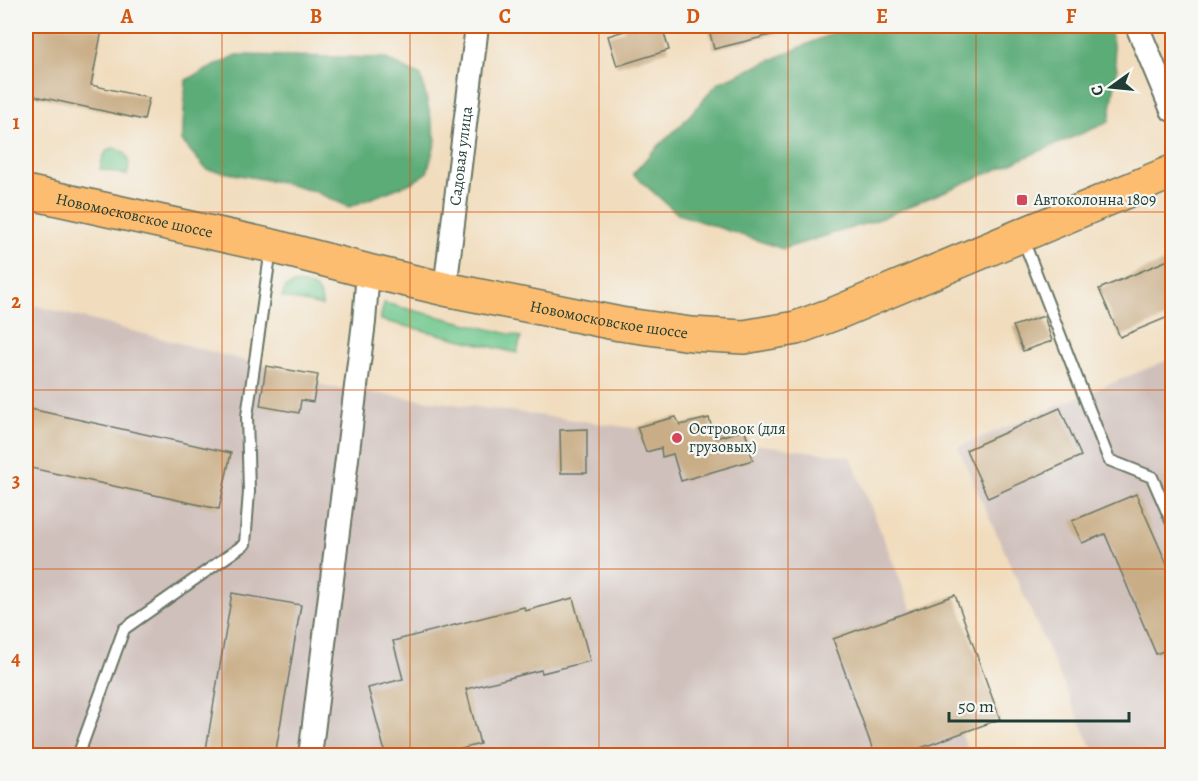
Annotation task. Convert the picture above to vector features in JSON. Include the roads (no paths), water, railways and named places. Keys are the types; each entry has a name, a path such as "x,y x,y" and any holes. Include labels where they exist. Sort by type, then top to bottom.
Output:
{"main road":[{"name":"Новомосковское шоссе","path":"26,192 272,246 445,289 620,324 691,334 744,337 796,328 839,312 1173,172"}],"street":[{"name":"Садовая улица","path":"445,289 477,26"},
{"path":"1137,26 1173,110"},
{"path":"310,756 363,334 368,271"}],"lane":[{"path":"1022,235 1109,460 1152,477 1173,523"},
{"path":"78,756 124,629 245,544 249,492 247,416 272,246"}],"place":[{"name":"Автоколонна 1809","path":"1022,200"},
{"name":"Островок (для грузовых)","path":"677,438"}]}
